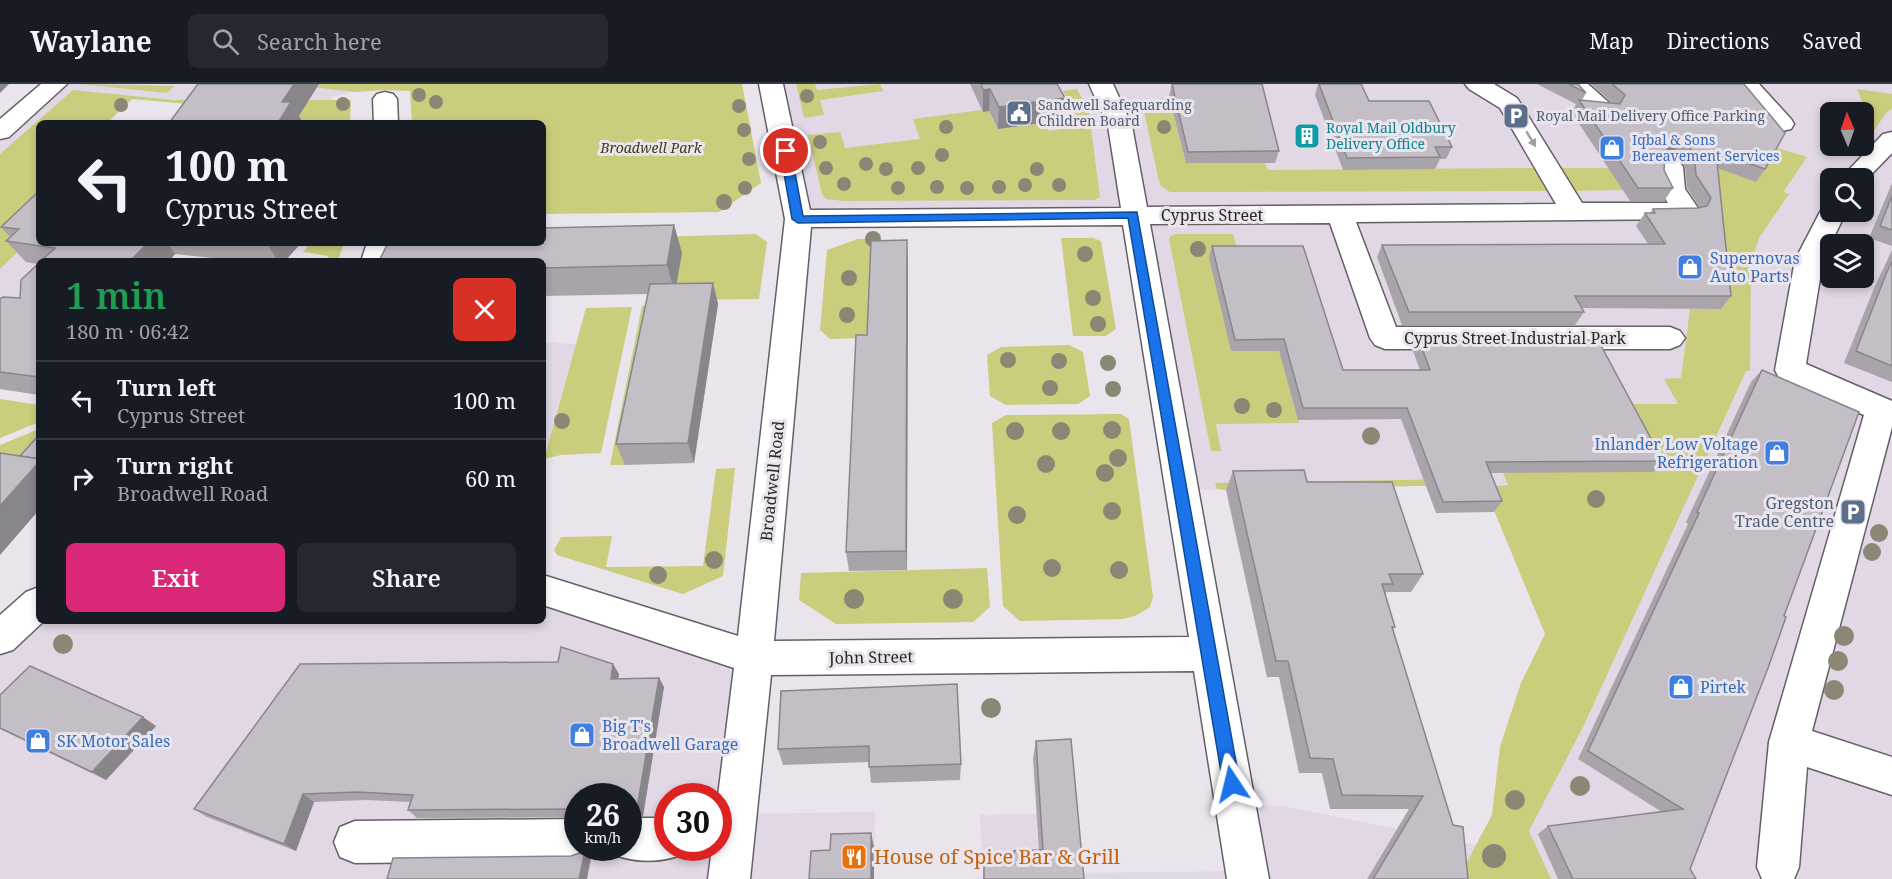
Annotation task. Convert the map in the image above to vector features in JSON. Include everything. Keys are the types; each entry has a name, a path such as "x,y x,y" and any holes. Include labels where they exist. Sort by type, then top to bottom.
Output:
{"street":[{"name":"Broadwell Road","path":"732,799 754,658 798,219 771,84"},
{"path":"1101,84 1120,126 1133,215 1248,879"},
{"path":"1477,84 1509,103 1574,212"},
{"path":"1574,84 1604,109"},
{"path":"1746,84 1782,124"},
{"path":"0,132 53,86"},
{"path":"1863,168 1892,139"},
{"name":"Cyprus Street","path":"798,219 1687,211 1672,189 1670,167"},
{"name":"Cyprus Street Industrial Park","path":"1340,214 1385,338 1670,339"},
{"path":"1778,867 1789,742 1887,412 1790,370 1809,260 1828,222"},
{"name":"John Street","path":"546,591 754,658 1210,654"},
{"path":"0,638 36,606"},
{"path":"1789,742 1892,776"},
{"path":"355,842 564,840"},
{"name":"Broadwell Road","path":"728,861 729,879"}],"shaded area":[{"path":"55,84 359,84 356,92 332,97 331,100 174,100 126,95 48,120 36,120 36,246 39,246 39,258 36,258 36,308 0,302 0,132"},
{"path":"771,84 1892,84 1892,879 971,879 983,878 980,815 1072,813 1078,873 1246,871 1236,805 1283,806 1476,845 1492,815 1500,747 1521,683 1649,482 1181,490 1133,215 798,219","holes":["1637,226 1720,309 1691,309"]},
{"path":"546,342 576,344 546,449"},
{"path":"546,591 754,658 736,814 875,812 874,879 0,879 0,638 36,622 546,624"}],"green space":[{"path":"80,84 174,86 167,93"},
{"name":"Broadwell Park","path":"306,84 742,84 761,183 719,212 546,214 546,120 412,120 410,91 355,92 304,86"},
{"path":"796,84 815,84 817,90 880,84 883,91 820,100 824,115 804,118"},
{"path":"1077,89 1089,113 1100,197 1094,200 844,201 826,199 822,194 808,135 840,132 845,148 920,139 913,119 982,110 983,112 989,111 998,129 1044,123 1049,131 1066,128 1076,115 1063,91"},
{"path":"1857,89 1892,94 1892,108 1874,131 1874,102 1862,102"},
{"path":"73,90 174,100 351,100 350,120 278,120 211,106 132,99 110,120 39,120"},
{"path":"1169,96 1186,163 1265,163 1268,170 1538,168 1551,191 1170,192 1161,186 1158,177 1144,111 1151,111 1157,100"},
{"path":"36,122 36,234 0,269 0,154"},
{"path":"1774,147 1807,157 1783,192 1789,194 1759,238 1751,263 1750,371 1746,371 1584,725 1529,831 1551,879 1458,879 1492,815 1500,747 1521,683 1545,634 1484,486 1508,485 1496,456 1618,404 1678,404 1664,379 1681,378 1690,309 1720,309 1713,167"},
{"path":"1560,168 1609,168 1623,190 1573,191"},
{"path":"756,234 767,242 759,299 674,300 654,237"},
{"path":"1176,234 1233,234 1240,258 1232,351 1279,351 1299,423 1216,424 1221,451 1211,451 1169,239 1170,236"},
{"path":"1061,238 1093,238 1101,241 1116,329 1106,336 1073,336"},
{"path":"858,239 873,239 869,338 830,339 820,330 827,250"},
{"path":"308,246 343,246 339,258 327,258 329,256 303,252"},
{"path":"657,305 625,465 610,465 642,306"},
{"path":"632,307 601,453 561,455 546,459 546,452 586,308"},
{"path":"1069,345 1083,352 1090,396 1078,404 1006,405 990,396 987,355 1001,347"},
{"path":"0,399 36,405 36,423 0,438"},
{"path":"1121,414 1129,419 1153,597 1150,607 1135,616 1123,619 1020,621 1003,606 992,423 1006,415"},
{"path":"36,430 36,468 0,455 0,445"},
{"path":"735,468 723,576 683,594 557,555 554,550 561,537 612,536 606,567 703,566 716,469"},
{"path":"1460,479 1463,485 1226,490 1217,489 1215,483"},
{"path":"987,568 990,607 973,622 836,624 799,600 801,573"}],"building":[{"path":"198,84 294,84 282,102 291,102 280,120 171,120"},
{"path":"981,84 1057,84 1065,98 999,107 990,89 983,90"},
{"path":"1172,84 1262,84 1279,151 1188,152"},
{"path":"1319,84 1361,84 1369,101 1429,101 1452,147 1435,147 1440,157 1347,158"},
{"path":"1569,84 1578,84 1586,93"},
{"path":"1612,84 1744,84 1785,133 1765,169 1716,152 1731,296 1575,296 1584,312 1409,312 1382,245 1665,244 1645,213 1655,213 1653,209 1707,206 1711,198 1696,175 1694,154 1689,147 1679,144 1669,146 1665,153 1664,170 1673,188 1638,188 1579,100 1620,104 1625,95"},
{"path":"36,194 36,245 6,241 19,229 1,227"},
{"path":"1892,196 1892,230 1880,226"},
{"path":"674,225 667,265 546,268 546,258 380,258 386,246 546,246 546,228"},
{"path":"907,240 906,551 846,552 856,335 867,335 871,241"},
{"path":"41,246 145,246 133,258 44,258 55,248"},
{"path":"1212,246 1303,246 1343,370 1430,370 1419,340 1598,340 1663,461 1486,462 1502,501 1443,502 1407,408 1303,408 1284,339 1235,340"},
{"path":"1892,261 1892,366 1856,351"},
{"path":"36,266 36,377 0,372 0,299 3,297 20,298 21,280"},
{"path":"713,283 688,443 616,444 650,284"},
{"path":"1762,370 1859,412 1784,616 1786,617 1768,668 1690,869 1696,879 1573,879 1548,826 1683,809 1588,751 1699,513 1697,512"},
{"path":"36,438 36,459 20,456"},
{"path":"0,453 36,459 36,465 0,506"},
{"path":"1304,470 1307,482 1392,482 1423,574 1389,574 1393,584 1382,584 1395,627 1392,627 1453,825 1463,827 1468,879 1373,879 1423,796 1342,795 1333,759 1310,758 1288,661 1276,661 1233,471"},
{"path":"561,647 613,664 611,679 659,678 641,783 564,783 564,809 408,810 413,795 357,792 303,794 284,844 194,809 300,664 558,662"},
{"path":"30,666 143,717 92,772 0,728 0,695"},
{"path":"957,684 961,764 869,767 869,746 778,749 781,691"},
{"path":"1071,739 1084,879 984,879 984,864 1014,864 1014,851 1043,850 1036,741"},
{"path":"871,833 871,879 809,879 811,851 830,850 831,834"},
{"path":"564,856 564,861 583,861 579,879 387,879 393,858"}],"place":[{"name":"Sandwell Safeguarding Children Board","path":"1019,113"},
{"name":"Royal Mail Delivery Office Parking","path":"1516,116"},
{"name":"Royal Mail Oldbury Delivery Office","path":"1307,136"},
{"name":"Iqbal & Sons Bereavement Services","path":"1612,148"},
{"name":"Supernovas Auto Parts","path":"1690,267"},
{"name":"Inlander Low Voltage Refrigeration","path":"1777,453"},
{"name":"Gregston Trade Centre","path":"1853,512"},
{"name":"Pirtek","path":"1681,687"},
{"name":"Big T's Broadwell Garage","path":"582,735"},
{"name":"SK Motor Sales","path":"38,741"},
{"name":"House of Spice Bar & Grill","path":"854,857"}],"route":[{"path":"786,151 798,219 1133,215 1232,784"}]}
